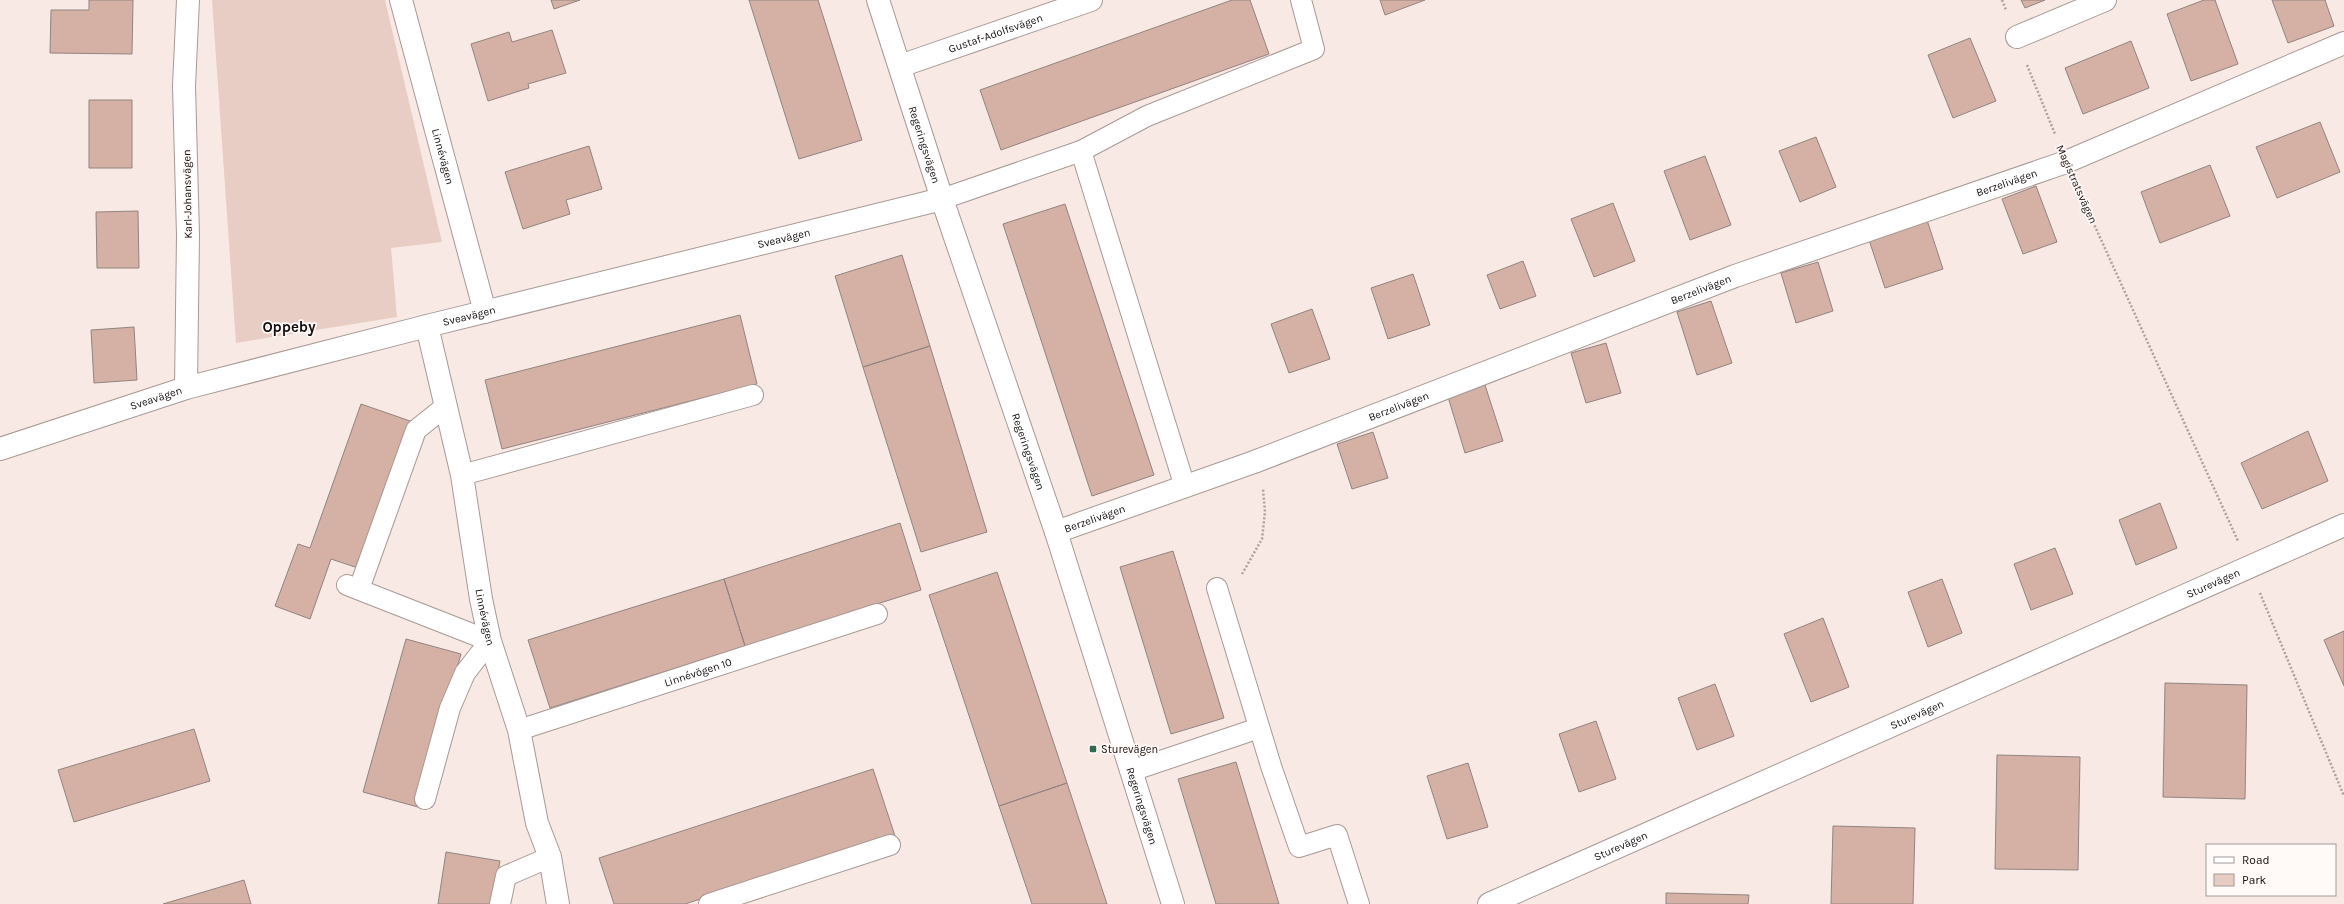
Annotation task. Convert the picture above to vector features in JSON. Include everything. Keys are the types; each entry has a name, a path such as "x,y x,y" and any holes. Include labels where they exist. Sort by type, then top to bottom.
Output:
{"street":[{"name":"Karl-Johansvägen","path":"186,388 188,235 184,86 188,0"},
{"name":"Linnévägen","path":"401,0 485,312"},
{"name":"Regeringsvägen","path":"878,0 942,199 1056,532 1173,904"},
{"name":"Gustaf-Adolfsvägen","path":"900,66 1091,0"},
{"path":"2017,38 2105,0"},
{"name":"Berzelivägen","path":"1056,532 1254,462 1735,276 2066,162 2344,43"},
{"name":"Sveavägen","path":"0,449 186,388 427,326 942,199"},
{"name":"Linnévägen","path":"427,326 462,475 481,599 490,641 519,730 537,823 550,857 558,904"},
{"name":"Sturevägen","path":"1489,904 2344,525"}],"lane":[{"path":"942,199 1081,151 1146,116 1314,49 1301,0"},
{"path":"1081,151 1185,487"},
{"path":"462,475 753,395"},
{"path":"425,799 450,708 465,674 490,641 353,587 416,430 446,406"},
{"path":"1217,588 1259,728 1299,847 1337,835 1359,904"},
{"name":"Linnévögen 10","path":"519,730 877,614"},
{"path":"1130,771 1259,728"},
{"path":"709,904 890,845"},
{"path":"500,904 506,876 550,857"}],"path":[{"name":"Magistratsvägen","path":"2017,38 2066,162 2249,566 2344,796"},
{"path":"1217,588 1244,573 1262,539 1265,512 1261,471 1254,462"}],"green space":[{"path":"212,0 385,0 442,242 391,248 397,317 236,343"}],"building":[{"path":"89,0 133,0 132,54 50,53 51,10 89,10"},
{"path":"551,0 580,0 554,9"},
{"path":"749,0 818,0 862,140 799,159"},
{"path":"1232,0 1250,0 1269,54 1001,150 980,90"},
{"path":"1380,0 1425,0 1385,15"},
{"path":"2021,0 2045,0 2025,8"},
{"path":"2204,0 2215,0 2238,64 2191,81 2167,14"},
{"path":"2272,0 2325,0 2334,26 2288,43"},
{"path":"552,30 566,73 528,84 529,88 488,101 471,44 509,32 512,42"},
{"path":"1970,38 1996,101 1953,118 1928,55"},
{"path":"2131,41 2149,88 2083,114 2065,68"},
{"path":"89,100 132,100 132,168 89,168"},
{"path":"2320,122 2340,172 2277,198 2256,147"},
{"path":"1816,137 1836,187 1800,202 1779,151"},
{"path":"589,146 602,189 566,200 570,214 523,229 505,172"},
{"path":"1705,156 1731,225 1690,240 1664,171"},
{"path":"2210,165 2230,216 2160,243 2141,192"},
{"path":"2036,186 2057,242 2023,254 2002,199"},
{"path":"1613,203 1635,261 1594,277 1571,219"},
{"path":"1065,204 1154,475 1092,496 1003,224"},
{"path":"138,211 139,268 97,268 96,212"},
{"path":"1927,220 1943,269 1885,288 1869,240"},
{"path":"902,255 930,346 863,367 835,276"},
{"path":"1523,261 1536,296 1500,309 1487,275"},
{"path":"1818,262 1833,311 1796,323 1781,273"},
{"path":"1413,274 1430,325 1388,339 1371,288"},
{"path":"1711,301 1732,363 1697,375 1677,312"},
{"path":"1312,309 1330,359 1289,373 1271,324"},
{"path":"740,315 757,384 502,449 485,380"},
{"path":"134,327 137,380 94,383 91,330"},
{"path":"1606,343 1621,393 1586,403 1571,353"},
{"path":"930,346 987,532 921,552 863,367"},
{"path":"1485,385 1503,441 1465,453 1448,397"},
{"path":"361,404 413,422 361,569 331,559 310,619 275,606 298,544 310,548"},
{"path":"2308,431 2328,481 2262,509 2241,463"},
{"path":"1373,432 1388,478 1352,489 1337,444"},
{"path":"2160,503 2177,548 2136,565 2119,520"},
{"path":"900,523 921,590 745,646 724,579"},
{"path":"2055,548 2073,594 2031,610 2014,564"},
{"path":"1173,551 1224,718 1171,734 1120,567"},
{"path":"997,572 1067,783 999,806 929,595"},
{"path":"724,579 745,646 550,708 528,640"},
{"path":"1942,579 1962,633 1928,647 1908,592"},
{"path":"1823,618 1849,687 1811,702 1784,634"},
{"path":"2344,631 2344,686 2324,640"},
{"path":"406,639 461,654 418,807 363,792"},
{"path":"2165,683 2247,685 2245,799 2163,797"},
{"path":"1715,684 1734,736 1697,750 1678,698"},
{"path":"1596,721 1616,779 1579,792 1559,734"},
{"path":"194,729 210,781 74,822 58,770"},
{"path":"1997,755 2080,757 2078,870 1995,869"},
{"path":"1236,762 1279,904 1216,904 1178,779"},
{"path":"1468,763 1488,827 1447,839 1427,776"},
{"path":"873,769 895,836 685,904 614,904 599,858"},
{"path":"1067,783 1107,904 1032,904 999,806"},
{"path":"1833,826 1915,828 1913,904 1831,904"},
{"path":"446,852 500,861 492,904 438,904"},
{"path":"244,880 251,904 163,904"},
{"path":"1666,893 1749,895 1748,904 1666,904"}],"place":[{"name":"Sturevägen","path":"1093,749"}],"district":[{"name":"Oppeby","path":"289,327"}]}
